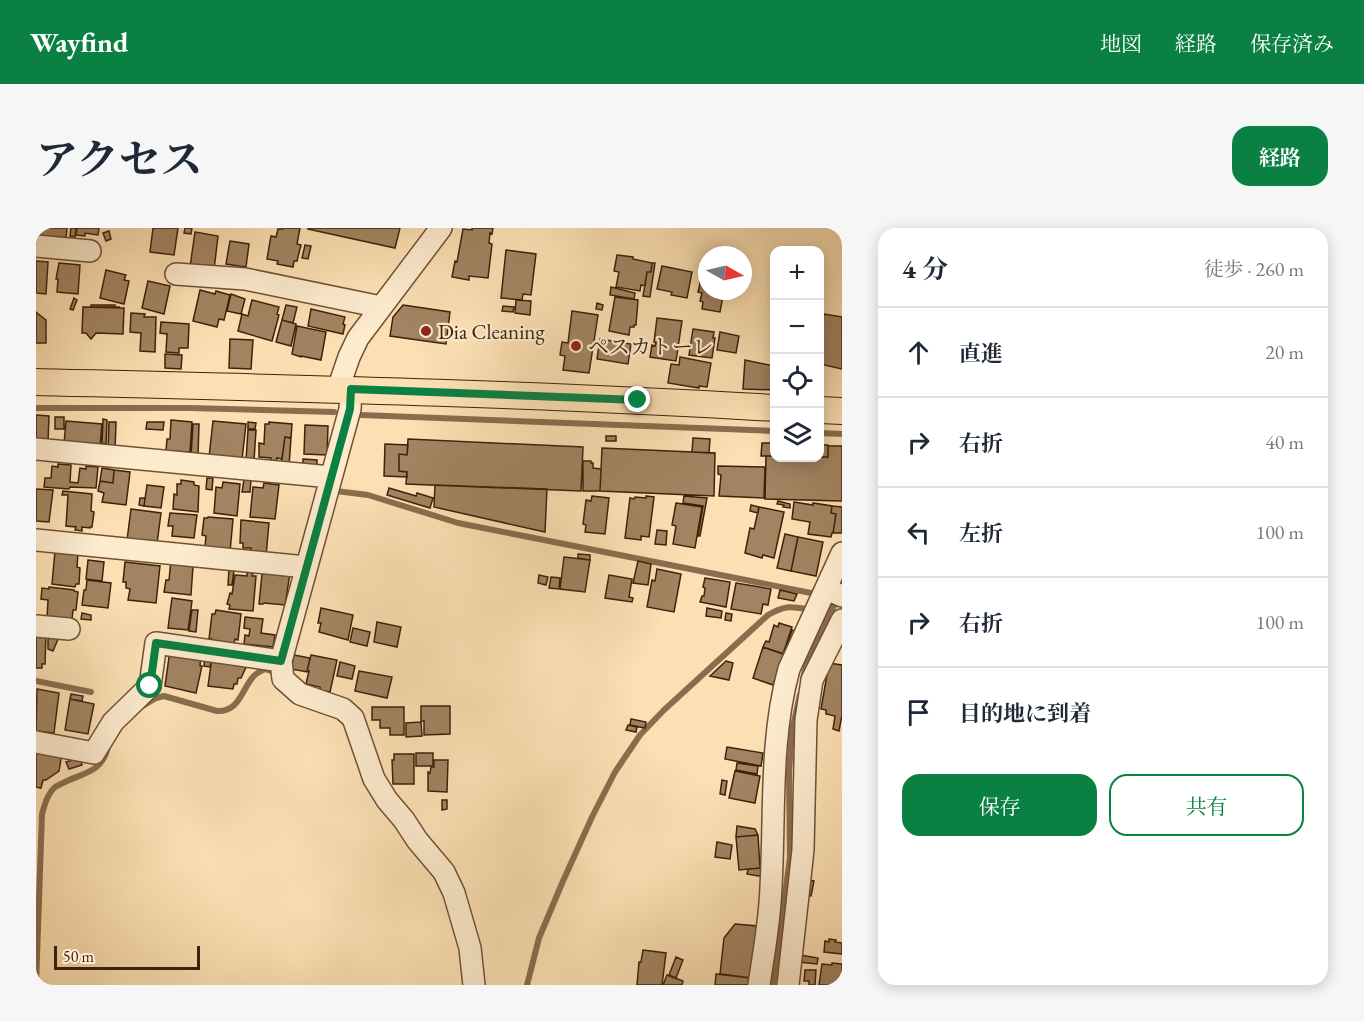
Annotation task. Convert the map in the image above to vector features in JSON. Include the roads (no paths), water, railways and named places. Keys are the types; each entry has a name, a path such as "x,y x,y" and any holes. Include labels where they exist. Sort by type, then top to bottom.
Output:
{"main road":[{"path":"36,382 344,389 638,400 770,408"},
{"path":"824,410 842,411"}],"street":[{"path":"441,228 358,338 349,357 344,389 350,409 281,661 283,679 300,693 343,709 353,718 374,779 417,840 444,872 454,893 470,948 474,985"},
{"path":"36,246 90,251"},
{"path":"176,274 244,279 381,307"},
{"path":"36,449 331,477"},
{"path":"36,540 306,567"},
{"path":"788,985 777,723 789,669 834,592 842,553"},
{"path":"759,985 783,905 803,850 804,744 812,680 842,620"},
{"path":"36,626 69,628"},
{"path":"36,742 94,753 114,722 150,686 156,643 281,661"}],"waterway":[{"path":"36,408 189,408 334,412"},
{"path":"361,415 770,431"},
{"path":"824,433 842,434"},
{"path":"336,491 368,495 458,523 811,593"},
{"path":"803,679 813,647 838,598"},
{"path":"527,985 539,938 563,881 615,772 640,735 664,710 768,615 787,608 806,609"},
{"path":"141,707 164,696 217,711 224,710 239,700 256,674 265,669 271,671"},
{"path":"36,681 91,692"},
{"path":"773,985 790,858 789,772 792,731 800,695"},
{"path":"36,985 44,807 54,788 93,770 102,761 108,747"}],"place":[{"name":"Dia Cleaning","path":"426,331"},
{"name":"ペスカトーレ","path":"576,346"}]}
